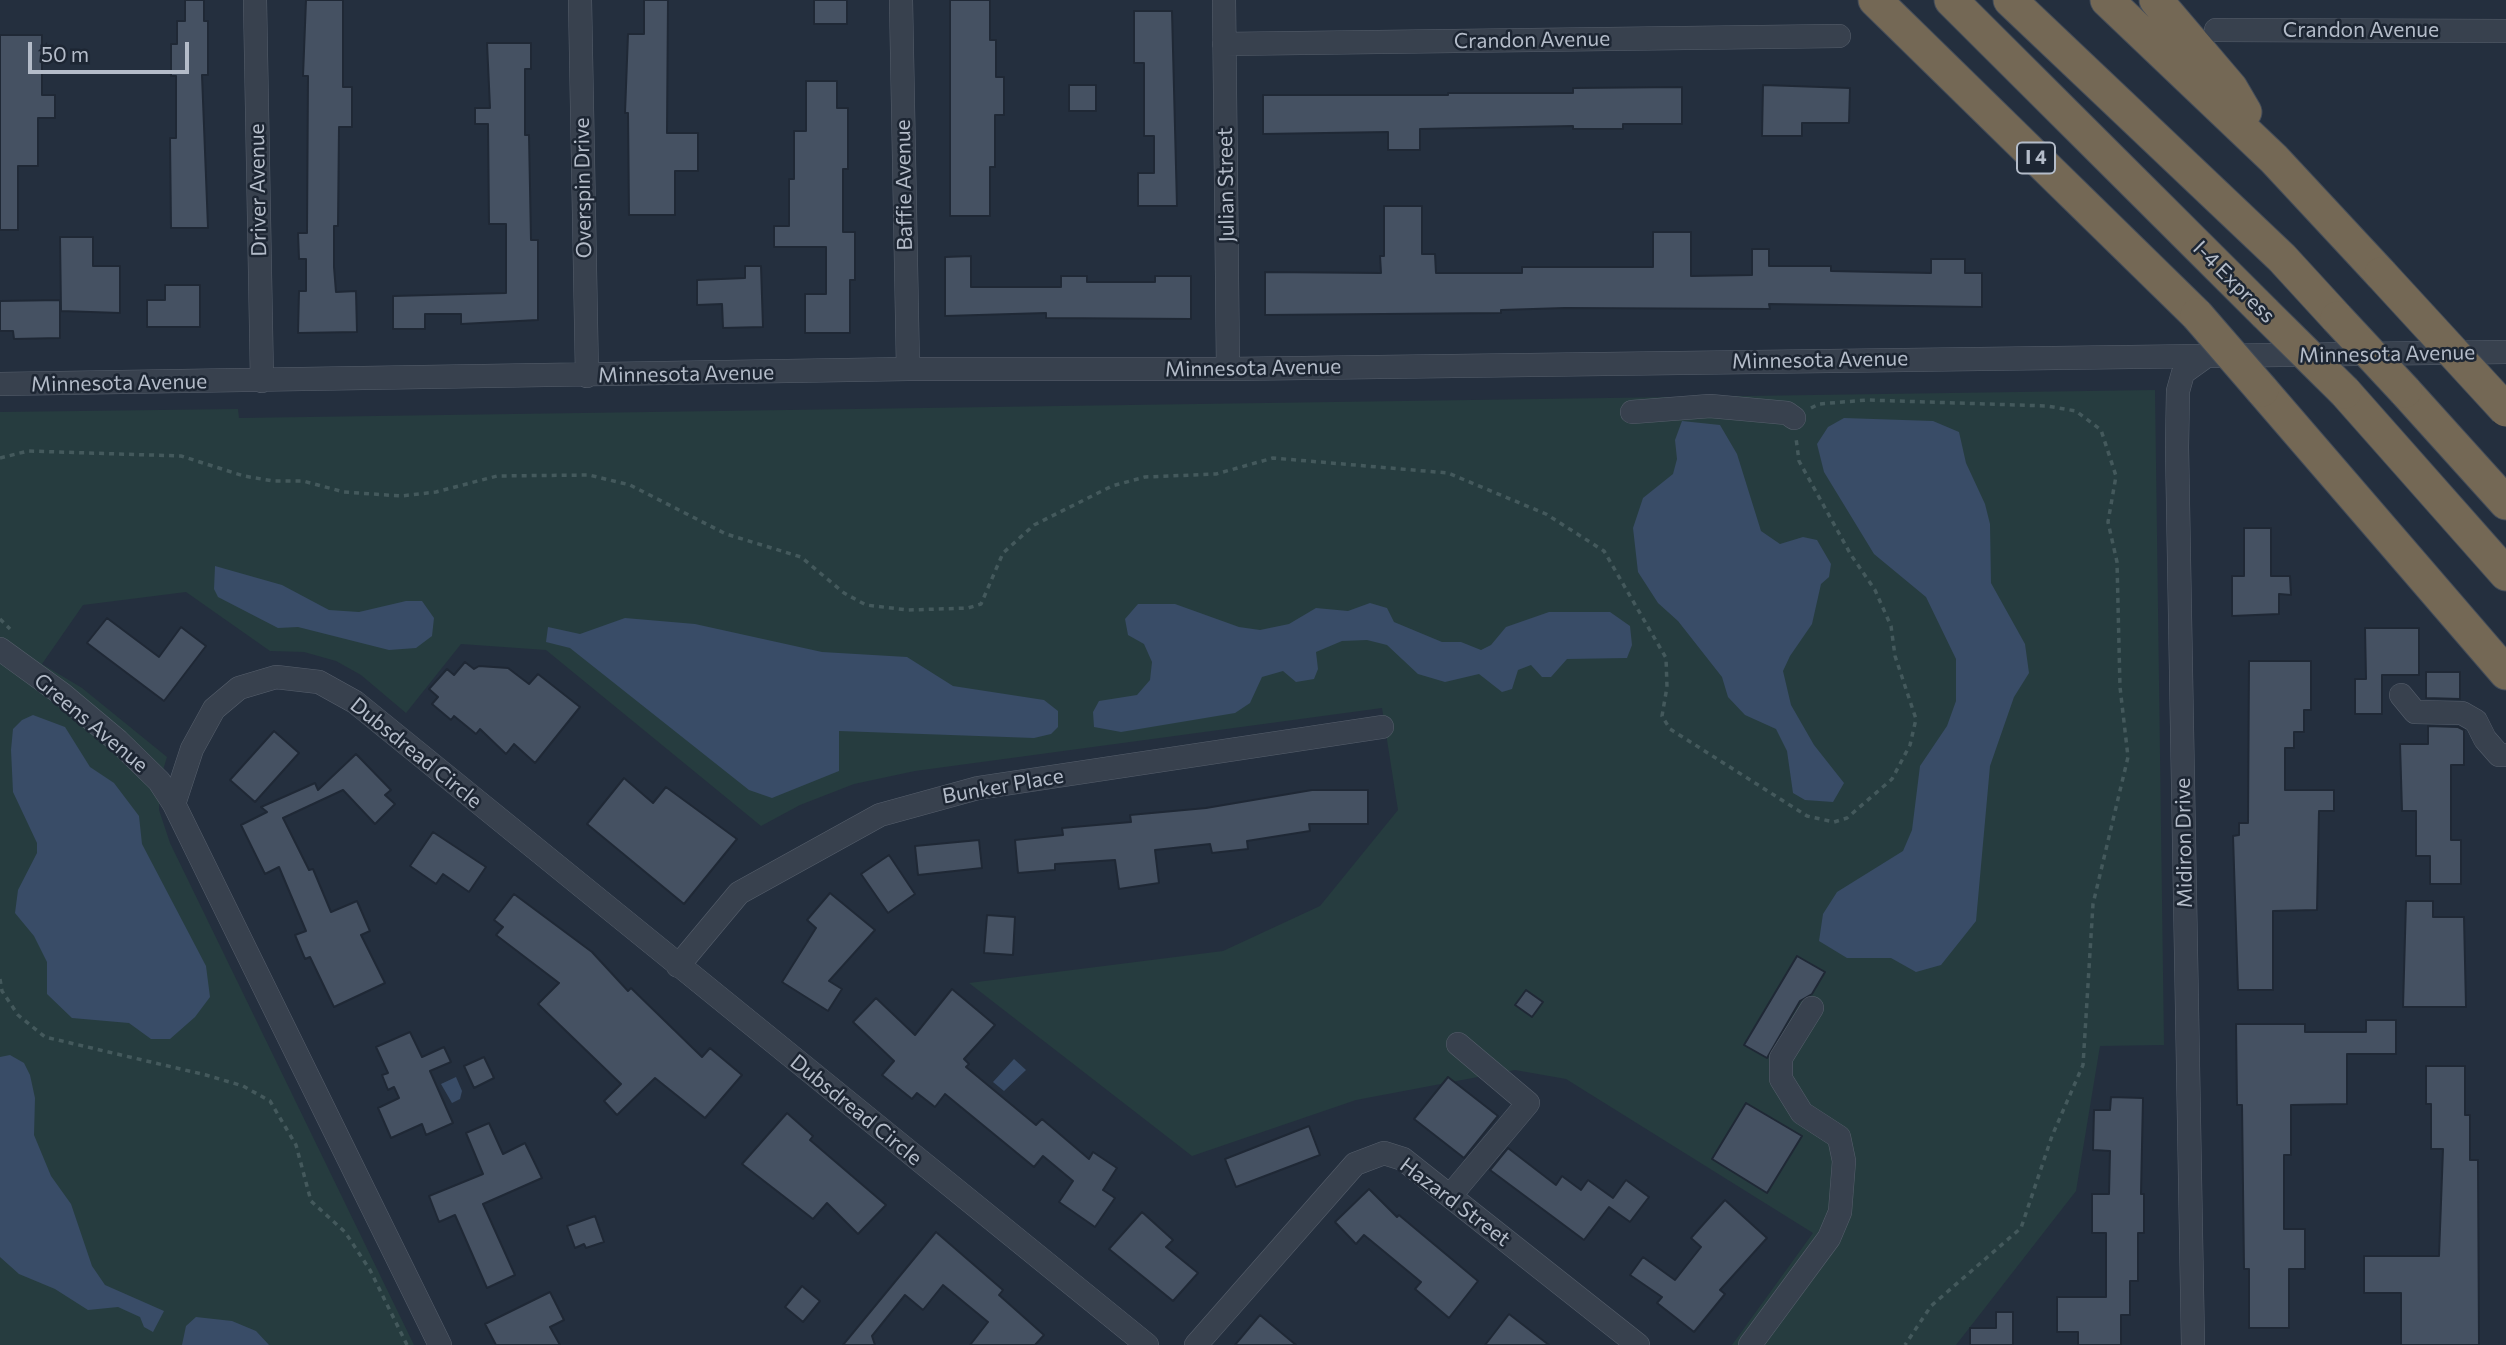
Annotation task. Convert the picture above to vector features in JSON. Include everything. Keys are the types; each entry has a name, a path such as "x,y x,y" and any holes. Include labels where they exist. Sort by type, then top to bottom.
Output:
{"highway":[{"name":"I 4","path":"1875,0 2197,315 2499,664"},
{"name":"I-4 Express","path":"1951,0 2345,393 2496,563"},
{"path":"2010,0 2282,257 2506,502"},
{"path":"2107,0 2274,159 2506,410"},
{"path":"2156,0 2231,88 2274,159"}],"street":[{"name":"Driver Avenue","path":"255,0 262,381"},
{"name":"Overspin Drive","path":"580,0 587,376"},
{"name":"Baffie Avenue","path":"901,0 908,369"},
{"name":"Julian Street","path":"1224,0 1228,369"},
{"name":"Crandon Avenue","path":"2216,30 2506,31"},
{"name":"Crandon Avenue","path":"1224,44 1839,36"},
{"name":"Minnesota Avenue","path":"0,384 908,369 1228,369 2506,352"},
{"name":"Midiron Drive","path":"2193,1345 2177,447 2178,391 2183,373 2208,355"},
{"path":"1632,412 1710,406 1787,413 1794,418"},
{"name":"Greens Avenue","path":"0,649 62,694 118,741 159,781 174,804"},
{"name":"Dubsdread Circle","path":"174,804 192,749 214,709 239,688 276,677 319,682 355,702 1147,1345"},
{"path":"2401,695 2415,712 2462,713 2476,721 2485,739 2499,755 2506,755"},
{"name":"Bunker Place","path":"678,966 739,893 880,815 978,788 1382,727"},
{"path":"174,804 440,1345"},
{"path":"1750,1345 1829,1238 1840,1212 1844,1161 1839,1138 1801,1113 1781,1079 1782,1058 1812,1008"},
{"path":"1450,1196 1528,1103 1458,1044"},
{"name":"Hazard Street","path":"1196,1345 1355,1164 1384,1153 1403,1159 1638,1345"}],"path":[{"path":"0,458 28,451 170,455 254,478 303,481 344,492 401,496 436,492 497,476 589,475 630,485 726,534 801,557 844,593 866,605 908,610 968,608 981,604 1003,553 1034,524 1112,486 1145,477 1216,474 1273,458 1448,473 1546,514 1604,551 1667,658 1667,687 1662,716 1670,729 1807,816 1834,822 1847,818 1892,779 1910,745 1916,719 1895,656 1891,626 1875,590 1851,555 1799,461 1794,418 1819,404 1867,400 2047,406 2076,411 2101,430 2116,475 2108,522 2117,562 2120,687 2128,757 2093,904 2083,1065 2052,1136 2021,1228 1931,1306 1905,1345"},
{"path":"0,979 2,991 18,1015 46,1037 206,1075 243,1086 270,1101 296,1144 311,1201 345,1232 369,1269 407,1345"}],"green space":[{"path":"2155,390 2164,1045 2100,1046 2076,1191 1956,1345 1732,1345 1813,1233 1566,1079 1515,1070 1356,1100 1192,1156 969,983 1223,951 1320,906 1398,810 1382,708 915,771 854,784 800,805 761,826 546,650 461,644 406,713 361,675 336,661 304,652 270,651 186,592 83,605 42,664 82,688 167,757 160,780 159,810 170,843 414,1345 0,1345 0,412 238,409 239,418"}],"water":[{"path":"1844,418 1933,421 1959,432 1966,463 1985,504 1990,524 1991,583 2025,644 2029,673 2014,697 1990,766 1976,921 1941,965 1916,972 1891,958 1847,958 1819,941 1823,914 1837,892 1903,851 1912,830 1920,766 1947,726 1956,701 1956,659 1926,597 1874,554 1824,472 1817,444 1828,427"},
{"path":"1682,421 1720,425 1737,454 1761,531 1780,544 1803,537 1817,540 1831,564 1829,577 1821,584 1812,624 1783,671 1791,705 1814,745 1844,783 1833,802 1805,800 1793,793 1787,751 1776,729 1745,715 1728,697 1722,677 1678,621 1658,603 1638,572 1633,528 1643,498 1673,474 1677,459 1675,440"},
{"path":"215,566 282,585 329,610 359,612 406,601 422,601 434,618 432,636 416,648 389,650 298,627 278,628 218,597 214,589"},
{"path":"1370,603 1387,608 1394,622 1442,642 1461,642 1481,650 1491,645 1506,627 1549,612 1610,612 1630,626 1632,645 1627,658 1567,659 1551,677 1542,677 1531,665 1518,670 1512,689 1502,692 1479,674 1445,682 1418,674 1387,645 1367,640 1342,641 1316,652 1318,669 1314,679 1296,682 1283,671 1262,677 1250,703 1235,713 1121,732 1094,727 1093,712 1099,701 1137,695 1150,680 1152,662 1144,644 1128,635 1125,619 1138,604 1175,604 1239,627 1260,630 1289,624 1316,608 1348,611"},
{"path":"625,618 695,624 822,652 907,657 953,686 1044,700 1058,711 1058,727 1051,734 1034,738 839,731 839,771 772,798 749,790 570,648 546,642 548,627 580,634"},
{"path":"33,715 65,727 90,767 114,783 139,816 142,844 206,966 210,997 195,1017 170,1039 151,1039 129,1023 72,1018 47,994 47,962 34,936 15,913 18,890 37,853 37,843 13,792 11,750 13,729 22,720"},
{"path":"10,1055 24,1063 30,1075 35,1098 34,1135 51,1176 71,1204 92,1266 105,1285 164,1311 153,1332 144,1327 140,1317 118,1307 88,1310 55,1289 19,1274 0,1257 0,1057"},
{"path":"1014,1059 1026,1070 1004,1091 993,1082"},
{"path":"456,1077 462,1091 460,1099 452,1103 441,1084"},
{"path":"196,1317 232,1321 256,1331 269,1345 182,1345 186,1326"}],"building":[{"path":"185,0 204,0 204,21 208,21 208,75 202,75 208,228 171,228 170,138 176,138 176,76 171,76 171,44 177,44 177,21 185,21"},
{"path":"306,0 343,0 343,87 352,87 352,127 339,127 338,226 334,226 334,267 336,292 356,291 357,332 298,333 299,291 306,291 306,259 299,259 298,233 307,233 308,76 303,76"},
{"path":"644,0 668,0 667,133 698,133 698,171 675,171 675,215 629,215 628,113 625,113 628,34 644,34"},
{"path":"814,0 847,0 847,24 814,24"},
{"path":"950,0 990,0 990,40 996,40 996,77 1004,77 1004,115 995,115 995,167 990,167 990,216 950,216"},
{"path":"1134,11 1172,11 1177,206 1138,206 1138,173 1154,173 1154,136 1144,136 1144,63 1134,63"},
{"path":"0,35 42,35 42,95 55,95 55,118 38,118 38,166 18,166 18,230 0,230"},
{"path":"487,43 531,43 531,69 525,69 525,135 529,135 531,240 538,240 538,320 461,324 461,314 425,314 425,329 393,329 393,296 506,293 506,224 489,224 488,124 475,124 475,108 490,108"},
{"path":"806,81 837,81 837,108 848,108 848,169 843,169 843,232 855,232 855,280 850,280 850,333 805,333 805,294 826,294 826,247 774,247 774,226 789,226 789,179 794,179 794,131 806,131"},
{"path":"1069,85 1096,85 1096,111 1069,111"},
{"path":"1763,85 1850,88 1849,123 1802,123 1802,136 1762,136"},
{"path":"1682,87 1682,124 1623,124 1623,129 1573,129 1573,126 1420,129 1420,150 1388,150 1388,132 1263,134 1263,95 1573,93 1573,88"},
{"path":"1384,206 1422,206 1422,254 1435,254 1436,273 1522,273 1522,267 1653,267 1653,232 1691,232 1691,276 1752,275 1752,249 1769,249 1769,266 1831,266 1831,271 1931,273 1931,259 1965,259 1965,273 1982,273 1982,307 1769,304 1770,309 1565,308 1501,310 1501,313 1265,315 1265,272 1381,273 1380,256 1384,256"},
{"path":"60,237 93,237 93,266 120,266 120,313 61,311"},
{"path":"971,256 971,287 1061,287 1061,276 1087,276 1087,282 1155,282 1155,276 1191,276 1191,319 1046,318 1046,313 945,316 945,257"},
{"path":"745,266 761,266 763,327 723,328 722,304 697,305 697,280 745,278"},
{"path":"165,285 200,285 200,327 147,327 147,300 165,300"},
{"path":"60,300 60,338 14,339 13,331 0,331 0,301"},
{"path":"2244,528 2271,528 2271,576 2290,576 2291,595 2279,594 2279,614 2232,616 2232,576 2244,576"},
{"path":"107,618 159,657 181,627 206,646 164,701 87,643"},
{"path":"2365,628 2419,628 2419,675 2382,675 2382,714 2355,714 2355,679 2366,679"},
{"path":"2249,661 2311,661 2311,710 2304,710 2304,732 2294,732 2294,748 2285,748 2285,790 2334,790 2334,811 2319,811 2317,910 2273,911 2273,990 2238,990 2233,836 2239,835 2239,823 2248,823"},
{"path":"465,662 474,669 479,666 508,668 529,684 538,674 580,707 535,763 514,744 506,754 480,729 476,734 454,716 451,720 432,704 438,697 429,689 447,669 454,675"},
{"path":"2426,672 2460,672 2460,699 2426,698"},
{"path":"2428,726 2458,727 2464,730 2464,765 2451,765 2451,840 2461,840 2461,884 2430,884 2430,856 2416,856 2416,811 2402,811 2400,744 2428,744"},
{"path":"274,731 299,753 255,802 230,780"},
{"path":"356,754 391,790 385,795 395,804 375,824 343,790 283,818 309,870 313,869 331,912 357,901 370,931 361,935 385,983 334,1007 310,957 305,959 295,935 306,931 279,867 265,874 241,825 267,812 261,807 315,783 318,790"},
{"path":"624,778 653,803 666,787 737,839 684,904 587,824"},
{"path":"1312,790 1368,790 1368,824 1309,824 1310,831 1247,841 1248,849 1212,853 1210,844 1155,850 1159,883 1119,889 1115,860 1055,864 1055,870 1018,873 1015,840 1063,835 1062,828 1131,822 1130,815 1206,808"},
{"path":"433,832 486,867 469,892 443,874 436,884 410,866"},
{"path":"979,840 982,868 918,875 915,846"},
{"path":"889,855 915,894 888,913 861,874"},
{"path":"830,893 875,930 829,981 842,989 828,1011 782,982 816,928 807,920"},
{"path":"514,894 592,952 628,991 631,988 702,1057 710,1048 742,1075 705,1118 655,1078 617,1115 604,1101 621,1084 538,1004 559,983 496,935 503,927 494,920"},
{"path":"2406,901 2433,901 2433,917 2464,917 2466,1007 2403,1007"},
{"path":"987,915 1015,917 1013,955 984,953"},
{"path":"1797,956 1825,972 1812,994 1800,1001 1767,1058 1744,1045"},
{"path":"952,989 995,1025 964,1059 969,1064 966,1067 1036,1125 1042,1119 1089,1159 1093,1152 1117,1168 1103,1190 1115,1198 1095,1227 1059,1202 1073,1181 1043,1156 1034,1167 945,1094 935,1107 917,1093 912,1099 882,1075 894,1061 853,1022 876,998 915,1035"},
{"path":"1526,990 1543,1002 1532,1017 1515,1005"},
{"path":"2366,1020 2396,1020 2396,1054 2347,1054 2347,1104 2291,1105 2291,1155 2284,1155 2284,1229 2305,1229 2305,1269 2289,1269 2289,1328 2249,1328 2249,1269 2244,1269 2242,1105 2237,1105 2236,1024 2305,1024 2305,1032 2366,1032"},
{"path":"410,1032 422,1057 444,1047 451,1062 430,1071 453,1123 426,1135 422,1124 391,1138 378,1108 399,1098 394,1087 388,1090 382,1075 388,1073 376,1047"},
{"path":"484,1057 494,1078 474,1088 464,1066"},
{"path":"2426,1066 2465,1066 2465,1115 2470,1115 2470,1160 2478,1160 2479,1345 2401,1345 2401,1293 2364,1293 2364,1256 2439,1256 2443,1149 2431,1149 2431,1104 2426,1104"},
{"path":"1448,1077 1498,1116 1464,1158 1414,1119"},
{"path":"2111,1097 2143,1098 2141,1194 2144,1194 2144,1233 2138,1233 2138,1281 2130,1281 2130,1315 2121,1315 2121,1345 2078,1345 2078,1332 2057,1332 2057,1297 2106,1297 2106,1233 2092,1233 2092,1194 2109,1194 2110,1151 2093,1150 2094,1110 2110,1110"},
{"path":"1746,1103 1802,1136 1767,1193 1712,1159"},
{"path":"787,1113 813,1136 810,1140 886,1205 858,1234 827,1203 813,1219 742,1164"},
{"path":"489,1123 503,1154 525,1143 542,1178 483,1204 515,1275 487,1288 455,1215 439,1222 429,1196 483,1174 466,1133"},
{"path":"1309,1126 1320,1155 1236,1187 1225,1159"},
{"path":"1508,1148 1556,1185 1562,1176 1581,1190 1588,1180 1613,1198 1626,1180 1649,1197 1630,1222 1609,1207 1584,1240 1490,1170"},
{"path":"1369,1189 1397,1217 1399,1215 1478,1281 1449,1318 1415,1289 1421,1282 1364,1235 1356,1244 1335,1222"},
{"path":"1725,1200 1767,1238 1720,1290 1725,1294 1694,1332 1657,1303 1662,1297 1630,1275 1643,1257 1675,1280 1701,1247 1691,1238"},
{"path":"1142,1212 1173,1240 1166,1247 1198,1273 1173,1301 1109,1249"},
{"path":"595,1216 604,1242 586,1248 584,1244 575,1248 567,1226"},
{"path":"936,1232 1003,1290 999,1295 1044,1335 1035,1345 970,1345 988,1322 943,1285 923,1310 905,1295 872,1336 875,1345 843,1345"},
{"path":"802,1286 820,1301 803,1322 785,1307"},
{"path":"550,1292 564,1320 550,1327 560,1345 496,1345 485,1324"},
{"path":"1996,1312 2013,1312 2013,1345 1970,1345 1970,1328 1996,1328"},
{"path":"1509,1314 1549,1345 1485,1345"},
{"path":"1260,1315 1296,1345 1235,1345"}]}
